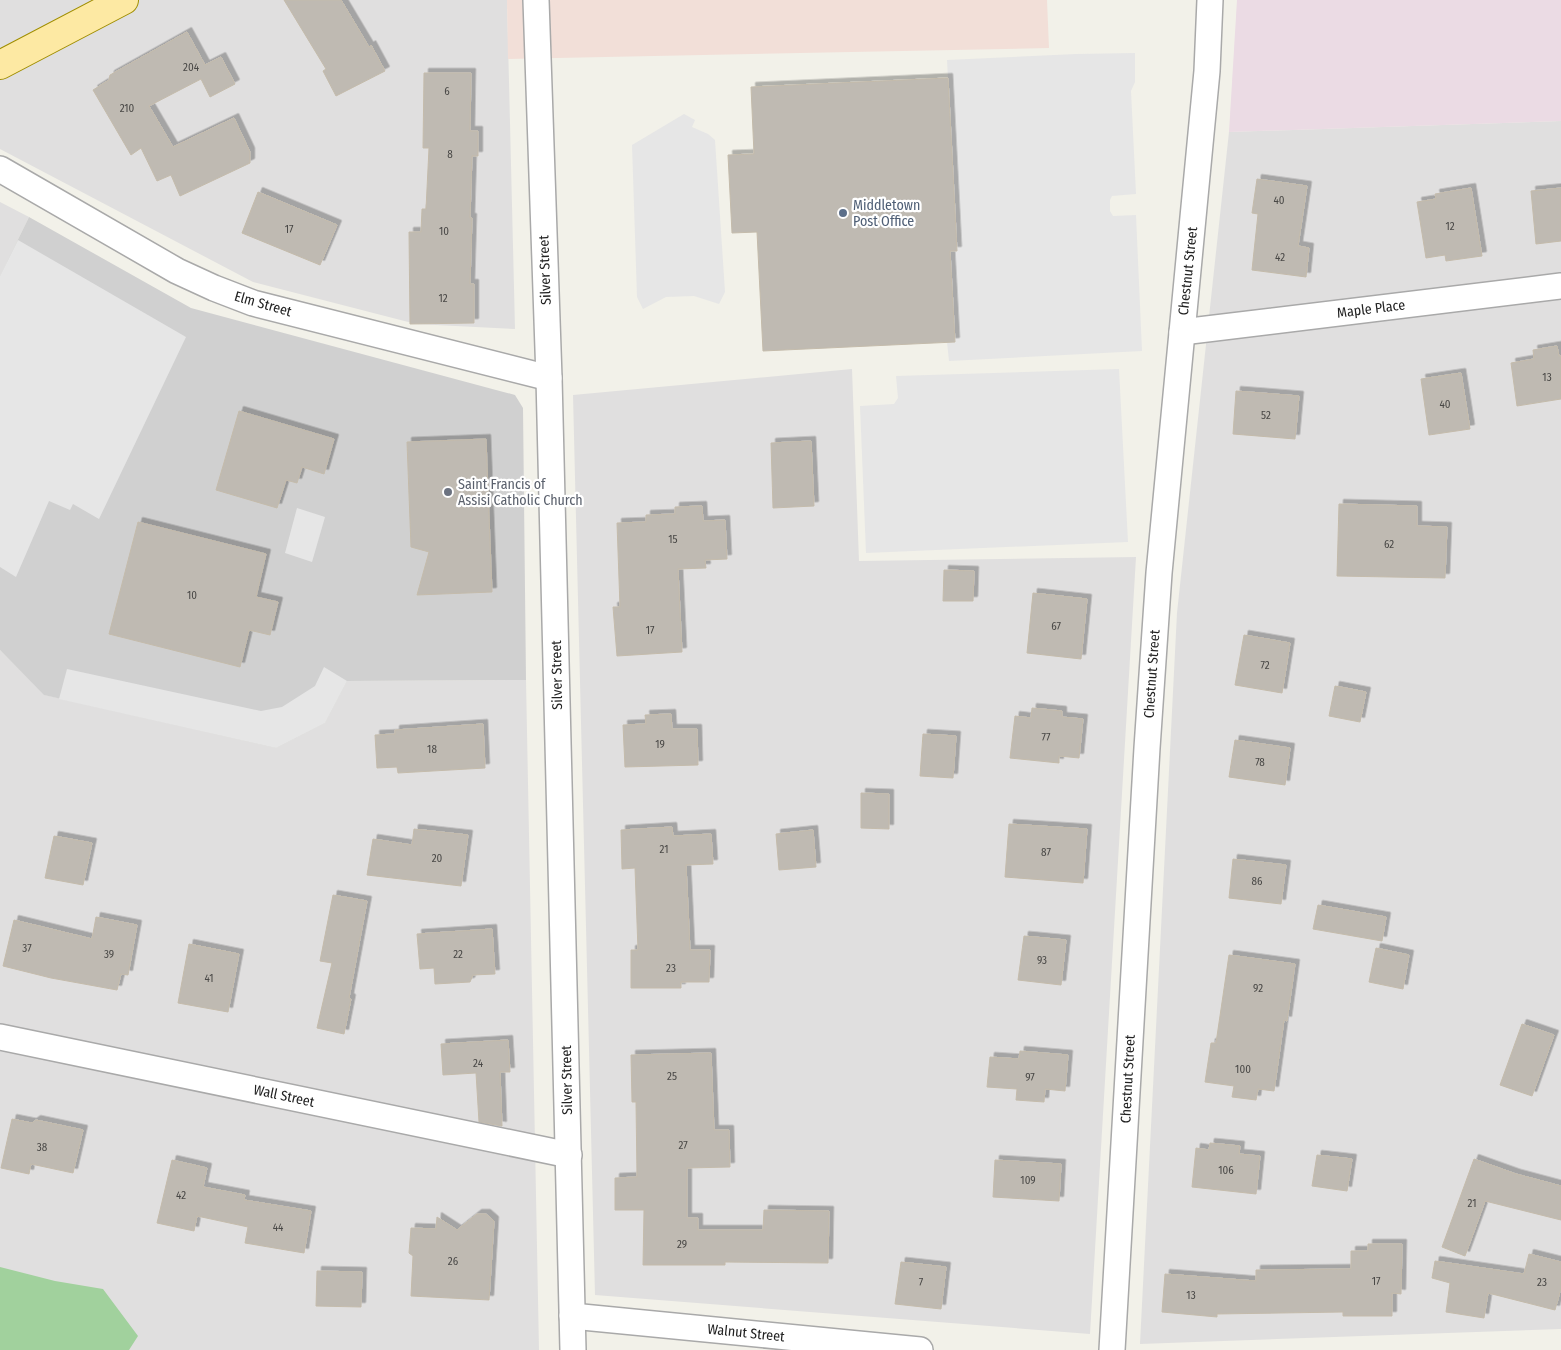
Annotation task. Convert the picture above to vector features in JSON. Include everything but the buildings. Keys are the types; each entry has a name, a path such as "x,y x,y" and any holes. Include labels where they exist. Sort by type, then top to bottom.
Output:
{"main road":[{"path":"0,65 124,0"}],"street":[{"name":"Silver Street","path":"536,0 549,378 573,1350"},
{"name":"Chestnut Street","path":"1112,1350 1146,748 1158,573 1207,71 1210,0"},
{"name":"Elm Street","path":"0,169 177,270 214,288 253,303 549,378"},
{"name":"Maple Place","path":"1182,332 1561,286"},
{"name":"Wall Street","path":"0,1037 568,1155"},
{"name":"Walnut Street","path":"572,1316 920,1350"}],"shaded area":[{"path":"0,0 507,0 515,329 416,324 253,282 0,149"},
{"path":"507,0 1047,0 1049,48 508,59"},
{"path":"1237,0 1561,0 1561,121 1229,132"},
{"path":"1135,53 1135,82 1131,91 1136,194 1112,196 1110,211 1113,216 1136,215 1142,351 949,361 947,342 955,342 950,251 957,251 947,60"},
{"path":"684,114 695,120 692,127 708,134 715,140 725,292 719,304 694,296 666,297 643,309 637,297 632,145"},
{"path":"1561,121 1561,1329 1140,1344 1177,613 1229,132"},
{"path":"0,202 29,217 0,276"},
{"path":"29,217 191,308 515,395 523,408 526,680 347,681 325,723 276,748 44,695 0,650 0,276"},
{"path":"18,240 186,337 99,519 73,504 70,510 49,501 16,577 0,567 0,276"},
{"path":"852,369 859,561 1136,557 1090,1334 595,1295 573,395"},
{"path":"1119,369 1128,542 866,553 860,406 894,404 898,398 896,376"},
{"path":"297,508 325,517 312,562 285,553"},
{"path":"0,650 45,695 276,748 325,723 347,681 526,680 539,1350 0,1350"},
{"path":"324,667 347,681 325,723 276,748 59,699 67,669 261,711 282,707 315,686"}],"green space":[{"path":"0,1267 55,1281 103,1289 138,1336 129,1350 0,1350"}],"place":[{"name":"Middletown Post Office","path":"843,213"},
{"name":"Saint Francis of Assisi Catholic Church","path":"448,492"}]}
